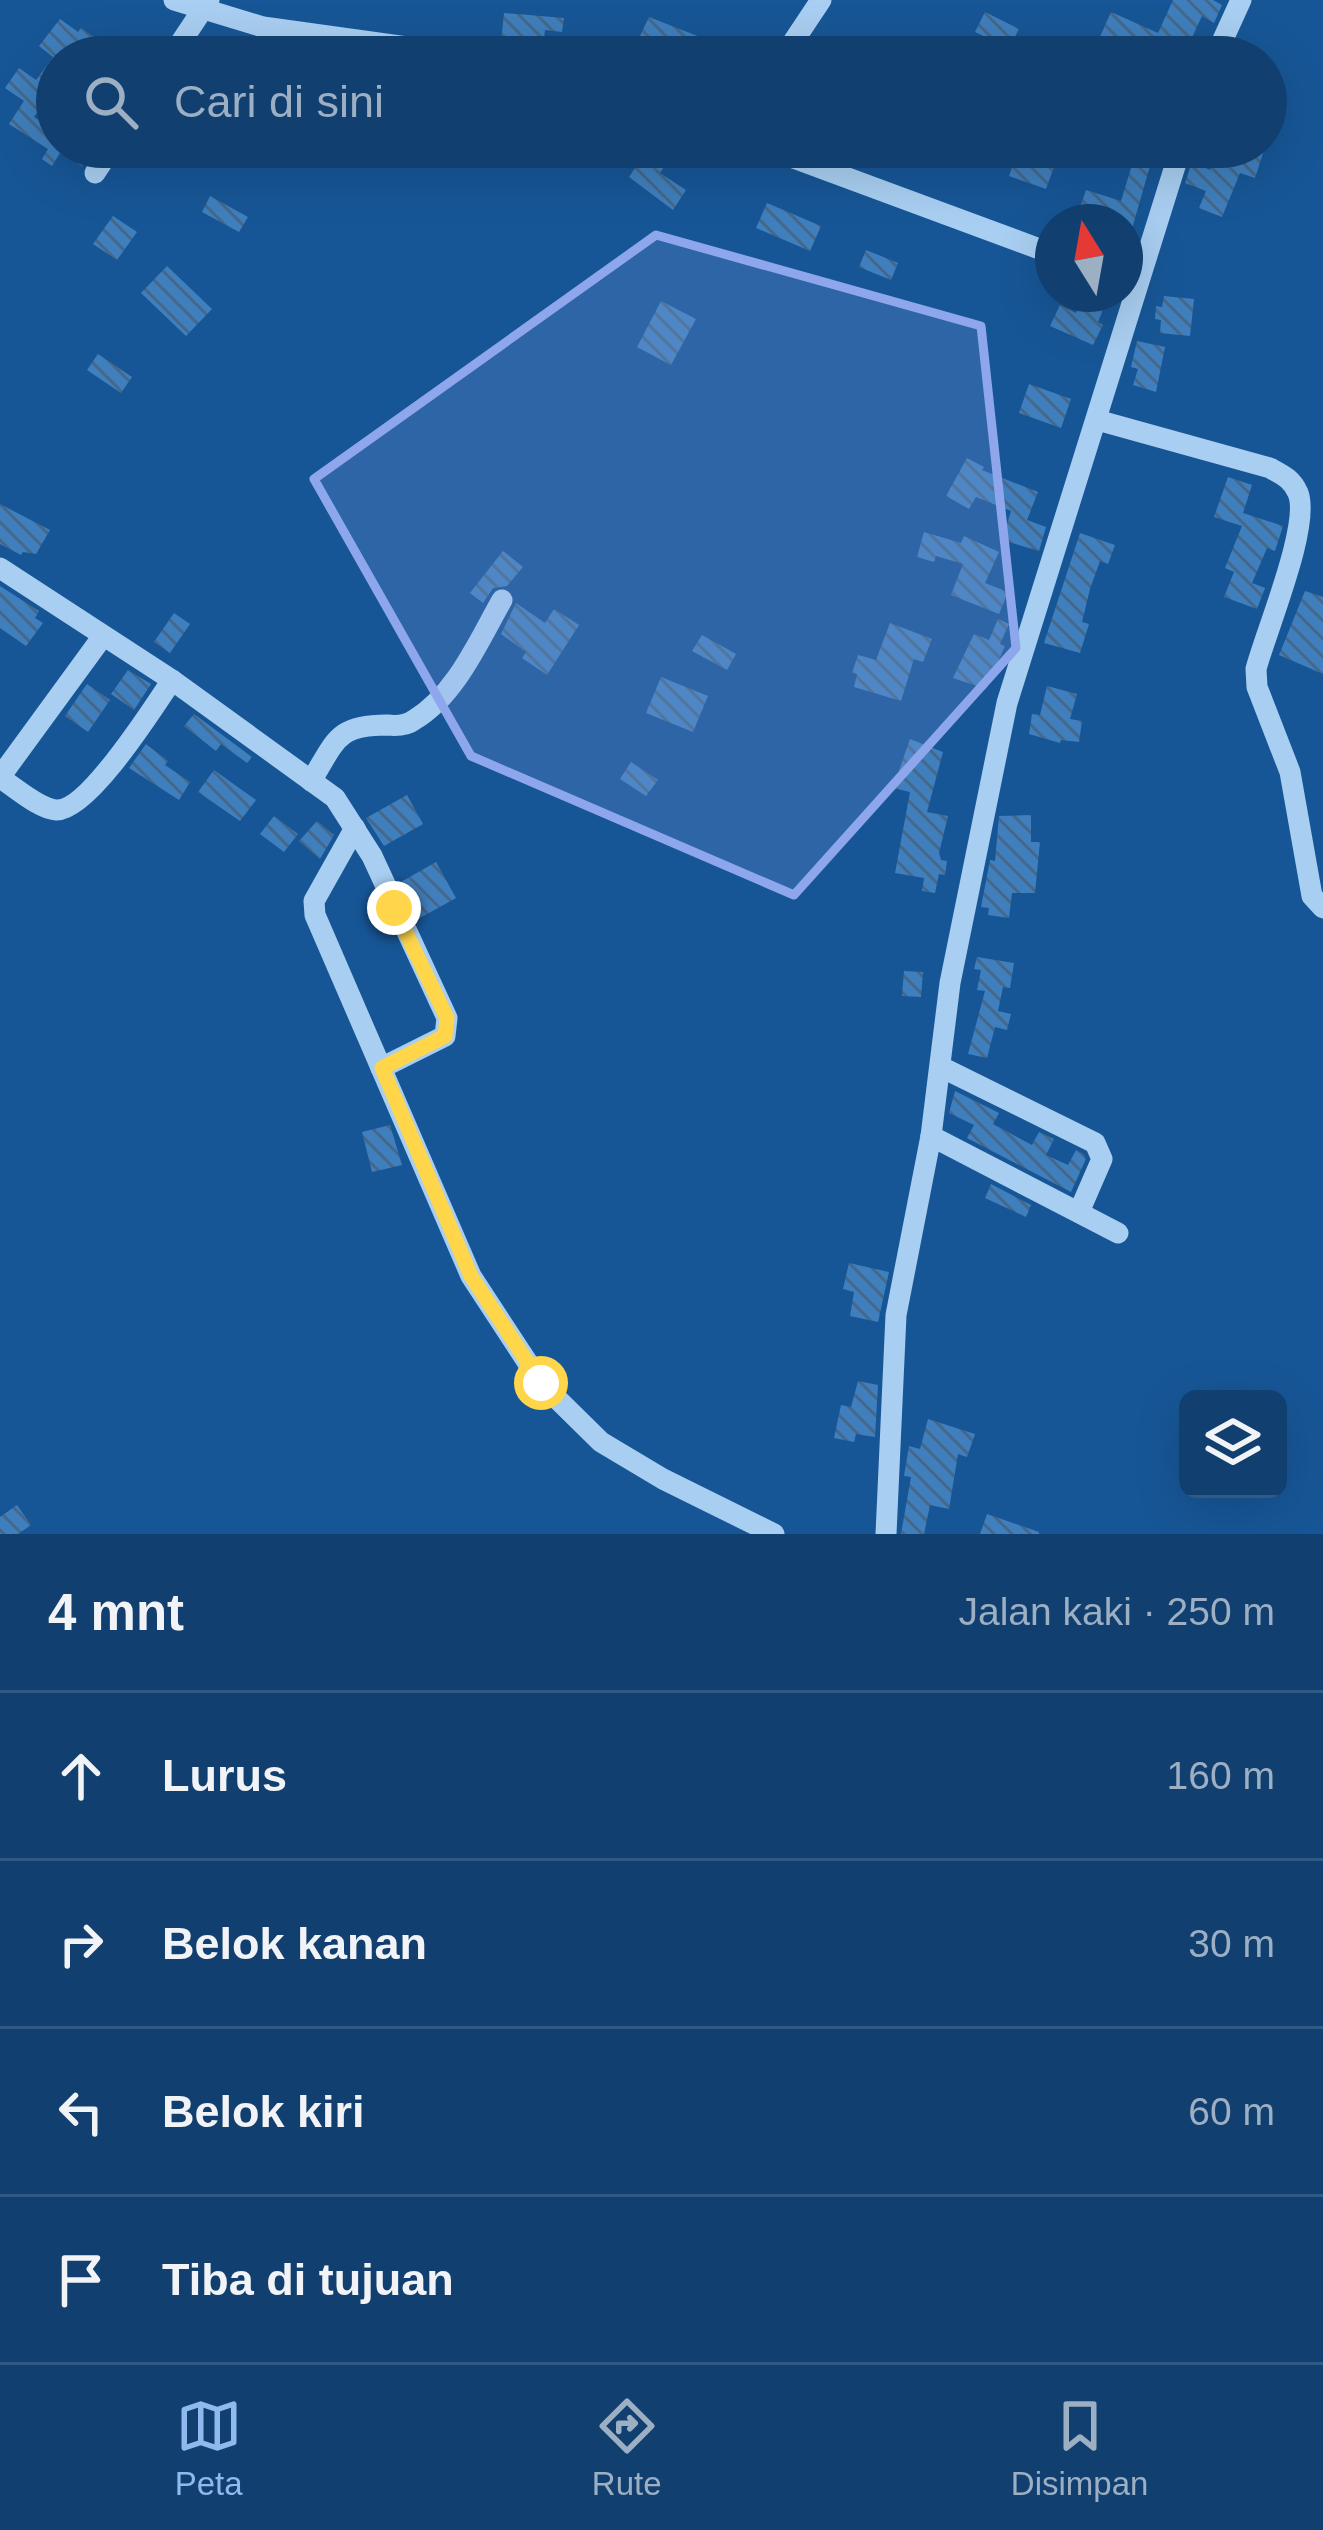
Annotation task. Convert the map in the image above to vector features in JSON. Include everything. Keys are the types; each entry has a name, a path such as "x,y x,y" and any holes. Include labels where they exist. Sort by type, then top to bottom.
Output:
{"street":[{"path":"174,0 205,5 263,27 328,36"},
{"path":"797,36 820,0"},
{"path":"1224,36 1240,0"},
{"path":"185,36 205,5"},
{"path":"95,173 98,168"},
{"path":"821,168 1035,247"},
{"path":"1143,252 1173,168"},
{"path":"886,1534 896,1315 931,1136 950,983 1007,703 1097,421 1125,312"},
{"path":"1097,421 1270,469 1291,479 1300,496 1298,538 1256,669 1257,687 1290,772 1312,896 1323,908"},
{"path":"0,568 172,680 335,798 372,856 447,1018 445,1036 382,1068"},
{"path":"311,781 347,730 361,724 414,721 441,697 502,599"},
{"path":"104,636 0,777 52,810 68,808 112,766 172,680"},
{"path":"355,828 314,901 315,914 471,1276 541,1383 601,1442 774,1534"},
{"path":"941,1067 1095,1143 1102,1159 1079,1212"},
{"path":"931,1136 1118,1233"}],"highlighted area":[{"path":"656,235 981,326 1016,648 794,895 471,756 314,479"}],"building":[{"path":"1173,0 1213,0 1222,5 1214,23 1202,16 1193,36 1100,36 1111,12 1158,33"},
{"path":"985,12 1019,29 1015,36 975,32"},
{"path":"504,13 564,18 562,32 502,36"},
{"path":"649,17 697,36 640,36"},
{"path":"60,19 92,36 47,36"},
{"path":"19,68 36,80 36,141 9,124 24,101 5,88"},
{"path":"635,168 663,168 660,173 686,190 673,210 629,177"},
{"path":"1012,168 1054,168 1046,189 1009,176"},
{"path":"1131,168 1149,168 1139,204 1081,204 1086,190 1121,201"},
{"path":"1190,168 1258,168 1255,178 1240,173 1222,217 1199,208 1206,191 1185,183"},
{"path":"210,196 248,217 239,232 202,212"},
{"path":"767,203 821,226 810,251 756,228"},
{"path":"113,216 137,232 117,260 93,244"},
{"path":"866,250 898,263 891,280 859,267"},
{"path":"167,266 212,309 186,336 141,293"},
{"path":"1164,296 1194,299 1190,336 1160,333 1156,306 1162,307"},
{"path":"661,301 696,319 671,365 637,347"},
{"path":"1057,312 1102,312 1098,322 1103,325 1093,345 1050,326"},
{"path":"1137,341 1165,347 1156,392 1133,385 1138,369 1131,367"},
{"path":"98,354 132,377 121,393 87,370"},
{"path":"1029,384 1071,399 1061,428 1019,413"},
{"path":"967,458 982,470 1038,492 1027,520 1046,527 1039,551 1002,540 1011,511 976,497 969,509 946,496"},
{"path":"1228,477 1252,485 1243,513 1283,526 1275,551 1267,548 1252,583 1265,588 1257,609 1224,597 1234,572 1225,568 1242,526 1214,517"},
{"path":"0,504 50,530 36,554 21,555 0,544"},
{"path":"924,532 961,543 964,536 999,552 985,583 1008,592 999,614 951,595 963,564 936,556 934,562 917,557"},
{"path":"1080,533 1115,545 1108,564 1100,561 1090,589 1082,622 1089,624 1080,653 1044,643"},
{"path":"503,551 523,567 507,586 493,588 483,603 470,593"},
{"path":"0,586 39,611 35,618 43,623 26,646 0,628"},
{"path":"1305,591 1323,597 1323,674 1279,655"},
{"path":"516,603 545,623 554,609 579,625 547,675 522,658 526,652 501,634"},
{"path":"174,613 190,624 170,653 154,642"},
{"path":"998,619 1009,624 986,689 953,678 974,634 989,640"},
{"path":"890,623 932,639 923,662 914,659 901,701 854,687 857,674 852,673 858,655 876,660"},
{"path":"702,635 736,654 727,670 692,651"},
{"path":"128,670 151,684 134,710 111,694"},
{"path":"661,677 708,696 693,732 646,713"},
{"path":"87,684 110,700 88,732 65,716"},
{"path":"1047,686 1077,694 1070,719 1082,721 1079,742 1060,743 1029,734 1032,714 1040,715"},
{"path":"194,714 252,757 247,763 221,744 216,751 184,726"},
{"path":"910,739 943,752 927,812 948,816 939,853 947,861 945,875 939,874 935,893 922,891 924,878 895,873 910,792 893,788"},
{"path":"146,744 190,782 179,800 129,768"},
{"path":"631,762 658,780 646,796 620,779"},
{"path":"214,770 256,800 240,821 198,792"},
{"path":"407,795 423,824 384,846 366,818"},
{"path":"1031,815 1031,842 1040,842 1035,893 1012,893 1009,918 988,915 989,908 981,907 990,860 995,861 999,816"},
{"path":"274,816 298,834 284,852 260,834"},
{"path":"317,821 334,835 320,859 299,841"},
{"path":"436,862 456,898 418,919 401,882"},
{"path":"977,957 1014,963 1010,988 1003,987 998,1011 1011,1014 1007,1030 995,1027 987,1058 968,1054 985,991 977,990 981,970 974,969"},
{"path":"904,971 923,972 921,997 902,996"},
{"path":"955,1091 999,1113 993,1124 1032,1145 1039,1132 1054,1139 1046,1155 1068,1165 1076,1150 1083,1154 1086,1159 1071,1192 967,1138 974,1125 949,1113"},
{"path":"390,1125 402,1165 372,1172 362,1132"},
{"path":"991,1184 1031,1205 1026,1217 985,1198"},
{"path":"849,1263 889,1272 878,1322 850,1316 854,1292 843,1289"},
{"path":"858,1381 878,1385 875,1437 856,1434 854,1442 834,1438 841,1405 851,1407"},
{"path":"928,1419 975,1434 967,1457 958,1454 949,1509 930,1505 924,1534 901,1534 911,1477 904,1476 909,1446 920,1449"},
{"path":"17,1505 31,1525 18,1534 0,1534 0,1517"},
{"path":"987,1514 1039,1532 1039,1534 980,1534"}],"route":[{"path":"394,908 448,1028 445,1036 429,1046 382,1068 471,1276 541,1383"}]}
